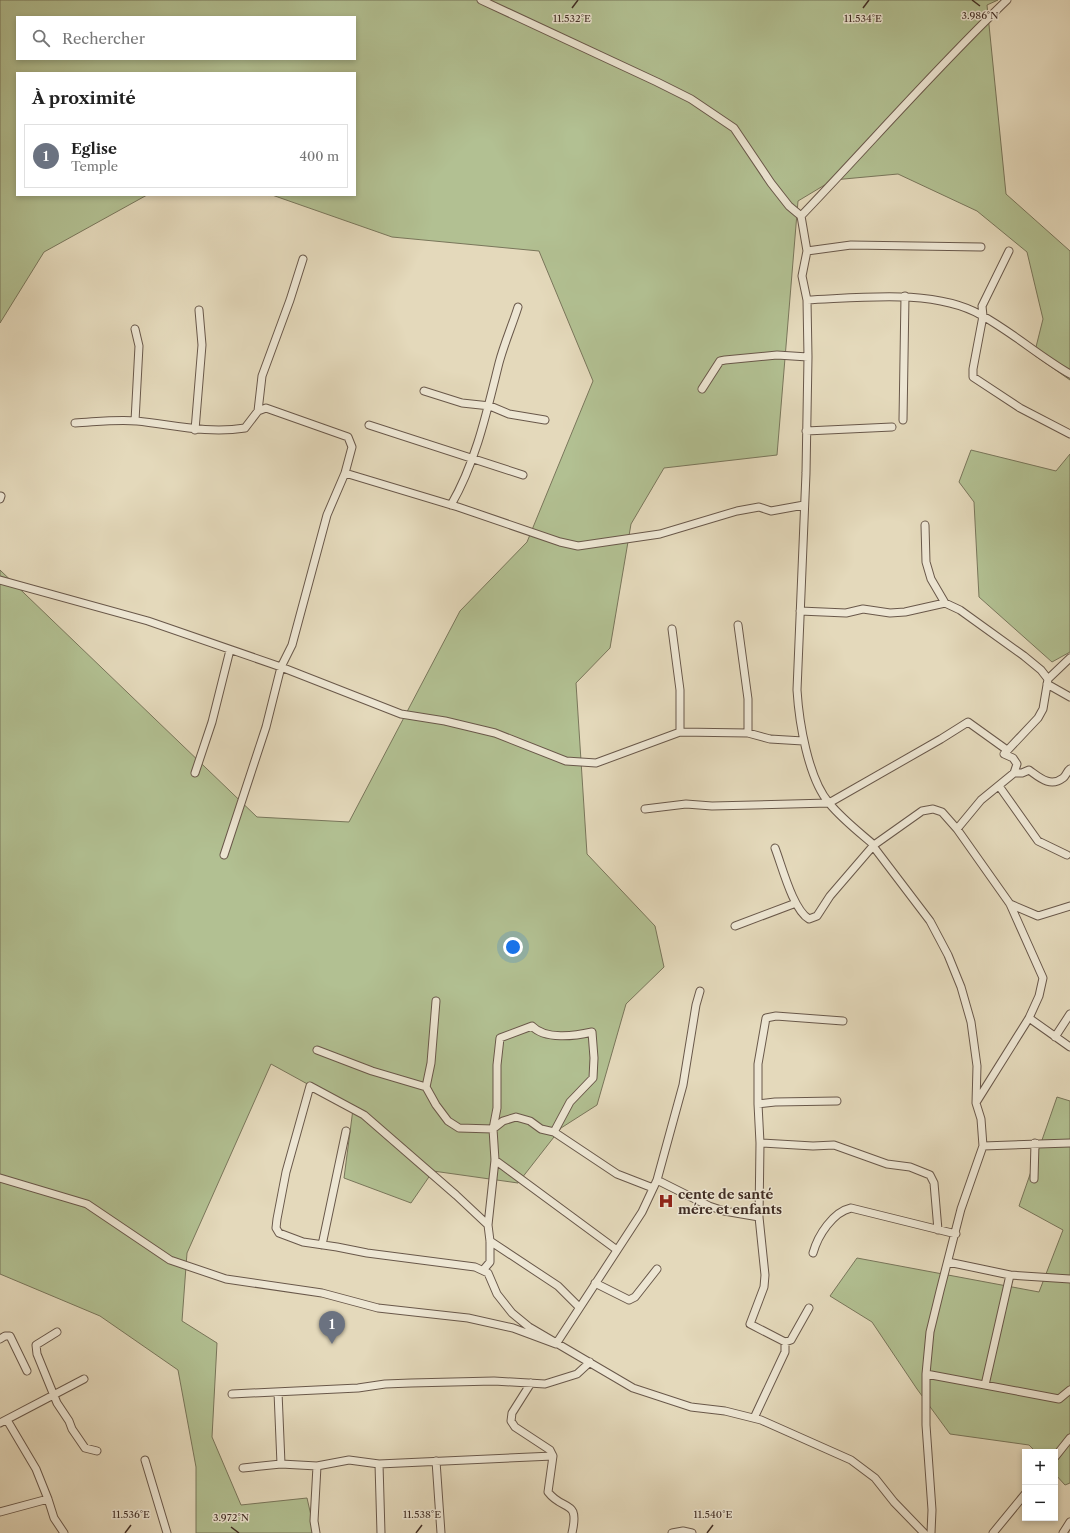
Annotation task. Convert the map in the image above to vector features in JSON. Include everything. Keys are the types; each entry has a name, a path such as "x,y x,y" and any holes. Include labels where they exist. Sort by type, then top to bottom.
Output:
{"street":[{"path":"480,0 691,99 734,128 771,183 789,206 801,216 807,251 802,276 807,300 808,357 797,690 798,709 803,741 820,788 829,803 873,846 930,921 948,955 961,987 971,1022 977,1066 976,1103 981,1119 983,1146 961,1209 956,1234 930,1332 926,1374 926,1425 932,1510 931,1533"},
{"path":"801,216 873,141 957,47 1007,0"},
{"path":"807,251 851,245 981,246"},
{"path":"1009,251 982,306 983,316 972,369 973,377 1020,408 1070,434"},
{"path":"75,423 136,421 195,430 228,431 245,428 258,411 262,376 290,300 303,259"},
{"path":"807,300 905,296 959,305 983,316 1070,374"},
{"path":"903,420 905,296"},
{"path":"451,505 462,487 490,406 500,361 518,307"},
{"path":"195,430 202,345 199,310"},
{"path":"135,329 139,346 136,421"},
{"path":"702,389 720,361 776,354 808,357"},
{"path":"424,391 462,403 490,406 509,414 544,420"},
{"path":"224,855 266,727 281,667 292,645 327,515 345,473 352,447 348,437 266,408 258,411"},
{"path":"368,425 522,475"},
{"path":"806,431 892,427"},
{"path":"345,473 451,505 560,542 578,546 616,542 660,534 738,511 759,507 770,511 804,506"},
{"path":"925,525 926,562 931,579 945,603 960,610 1000,638 1041,670 1047,682 1070,697"},
{"path":"0,580 148,621 281,667 401,714 445,721 495,733 566,761 596,763 680,732 748,733 770,739 803,741"},
{"path":"800,611 846,613 863,610 890,613 905,612 945,603"},
{"path":"738,625 748,699 748,733"},
{"path":"672,629 680,690 680,732"},
{"path":"195,773 212,722 230,650"},
{"path":"957,829 981,800 1014,773 1017,764 1013,758 1004,754 1038,718 1043,709 1047,682 1070,658"},
{"path":"645,809 686,804 712,806 829,803 968,722 1007,750"},
{"path":"1014,773 1022,773 1029,770 1048,783 1064,778 1070,769"},
{"path":"1000,786 1038,841 1067,855"},
{"path":"775,848 796,902 804,916 809,919 817,916 830,896 873,846 922,810 933,809 942,812 957,829 1010,904 1042,978 1039,996 1029,1018 976,1103"},
{"path":"735,926 796,902"},
{"path":"1010,904 1038,916 1070,906"},
{"path":"556,1344 642,1212 657,1180 683,1085 696,1005 700,991"},
{"path":"436,1001 431,1063 426,1087 436,1105 448,1121 459,1128 493,1129 503,1121 516,1117 530,1121 541,1129 554,1132 617,1174 653,1188"},
{"path":"1055,1037 1070,1014"},
{"path":"809,1308 791,1340 785,1342 750,1324 764,1287 765,1275 759,1217 760,1143 758,1064 766,1018 776,1016 843,1021"},
{"path":"1029,1018 1070,1047"},
{"path":"484,1270 490,1262 488,1225 494,1160 493,1129 497,1108 497,1065 500,1038 532,1026 537,1031 561,1035 579,1035 592,1032 594,1058 593,1078 570,1102 554,1132"},
{"path":"317,1050 372,1071 426,1087"},
{"path":"488,1225 364,1116 310,1086 286,1172 276,1228 279,1232 286,1237 303,1242 367,1253 475,1267 484,1270 490,1277 497,1294 512,1313 556,1344 644,1392 691,1407 725,1411 754,1418 851,1460 875,1478 894,1502 924,1533"},
{"path":"758,1104 775,1102 837,1101"},
{"path":"322,1245 346,1131"},
{"path":"760,1143 813,1146 834,1145 887,1164 910,1167 930,1175 934,1184 938,1230"},
{"path":"983,1146 1035,1143 1070,1143"},
{"path":"1034,1179 1035,1143"},
{"path":"494,1160 617,1250"},
{"path":"0,1178 87,1204 170,1260 226,1279 322,1293 378,1308 468,1318 513,1328 556,1344"},
{"path":"657,1180 709,1206 724,1211 759,1217"},
{"path":"813,1253 817,1241 825,1229 842,1210 852,1208 956,1234"},
{"path":"490,1241 558,1286 579,1307"},
{"path":"948,1262 1010,1274 1070,1279"},
{"path":"595,1283 629,1300 635,1297 657,1269"},
{"path":"985,1385 1010,1274"},
{"path":"57,1332 36,1345 37,1354 72,1429 83,1446 89,1449 97,1450"},
{"path":"0,1339 10,1336 27,1371"},
{"path":"754,1418 785,1352 785,1342"},
{"path":"232,1394 358,1388 385,1384 410,1383 494,1381 545,1384 576,1374 590,1362"},
{"path":"926,1374 1059,1399 1070,1390"},
{"path":"64,1533 54,1518 36,1469 3,1422 84,1379"},
{"path":"531,1383 512,1413 511,1421 515,1427 550,1450 553,1456 548,1492 551,1496 572,1509 575,1513 572,1533"},
{"path":"278,1392 281,1464"},
{"path":"1058,1453 1070,1438"},
{"path":"243,1468 281,1464 317,1466 349,1460 379,1464 553,1456"},
{"path":"146,1460 167,1533"},
{"path":"436,1461 442,1533"},
{"path":"379,1464 381,1533"},
{"path":"316,1533 314,1521 317,1466"},
{"path":"993,1533 1022,1498"},
{"path":"0,1512 48,1499"},
{"path":"1063,1533 1070,1522"},
{"path":"672,1533 682,1531 692,1533"}],"green space":[{"path":"0,0 998,0 987,5 1006,194 1070,251 1070,380 1034,355 1043,319 1027,252 977,211 898,174 833,180 798,201 777,455 664,468 631,524 610,648 576,683 587,854 655,926 664,967 626,1004 597,1105 561,1128 518,1183 433,1171 411,1203 344,1178 353,1109 271,1064 187,1253 182,1321 217,1343 212,1437 241,1505 307,1498 315,1533 196,1533 196,1467 178,1370 100,1316 0,1274 0,570 257,817 349,822 460,611 527,542 593,381 539,251 392,237 275,196 356,196 356,72 16,72 16,196 145,196 44,252 0,323"},
{"path":"971,450 1056,471 1070,454 1070,652 1052,662 979,597 974,502 959,482"},
{"path":"1057,1097 1070,1101 1070,1483 1065,1485 1058,1477 1058,1449 1033,1449 1029,1445 950,1434 917,1389 872,1322 830,1296 857,1258 1039,1292 1063,1230 1019,1206"}],"place":[{"name":"cente de santé mére et enfants","path":"666,1201"},
{"name":"Eglise","path":"332,1344"}]}
